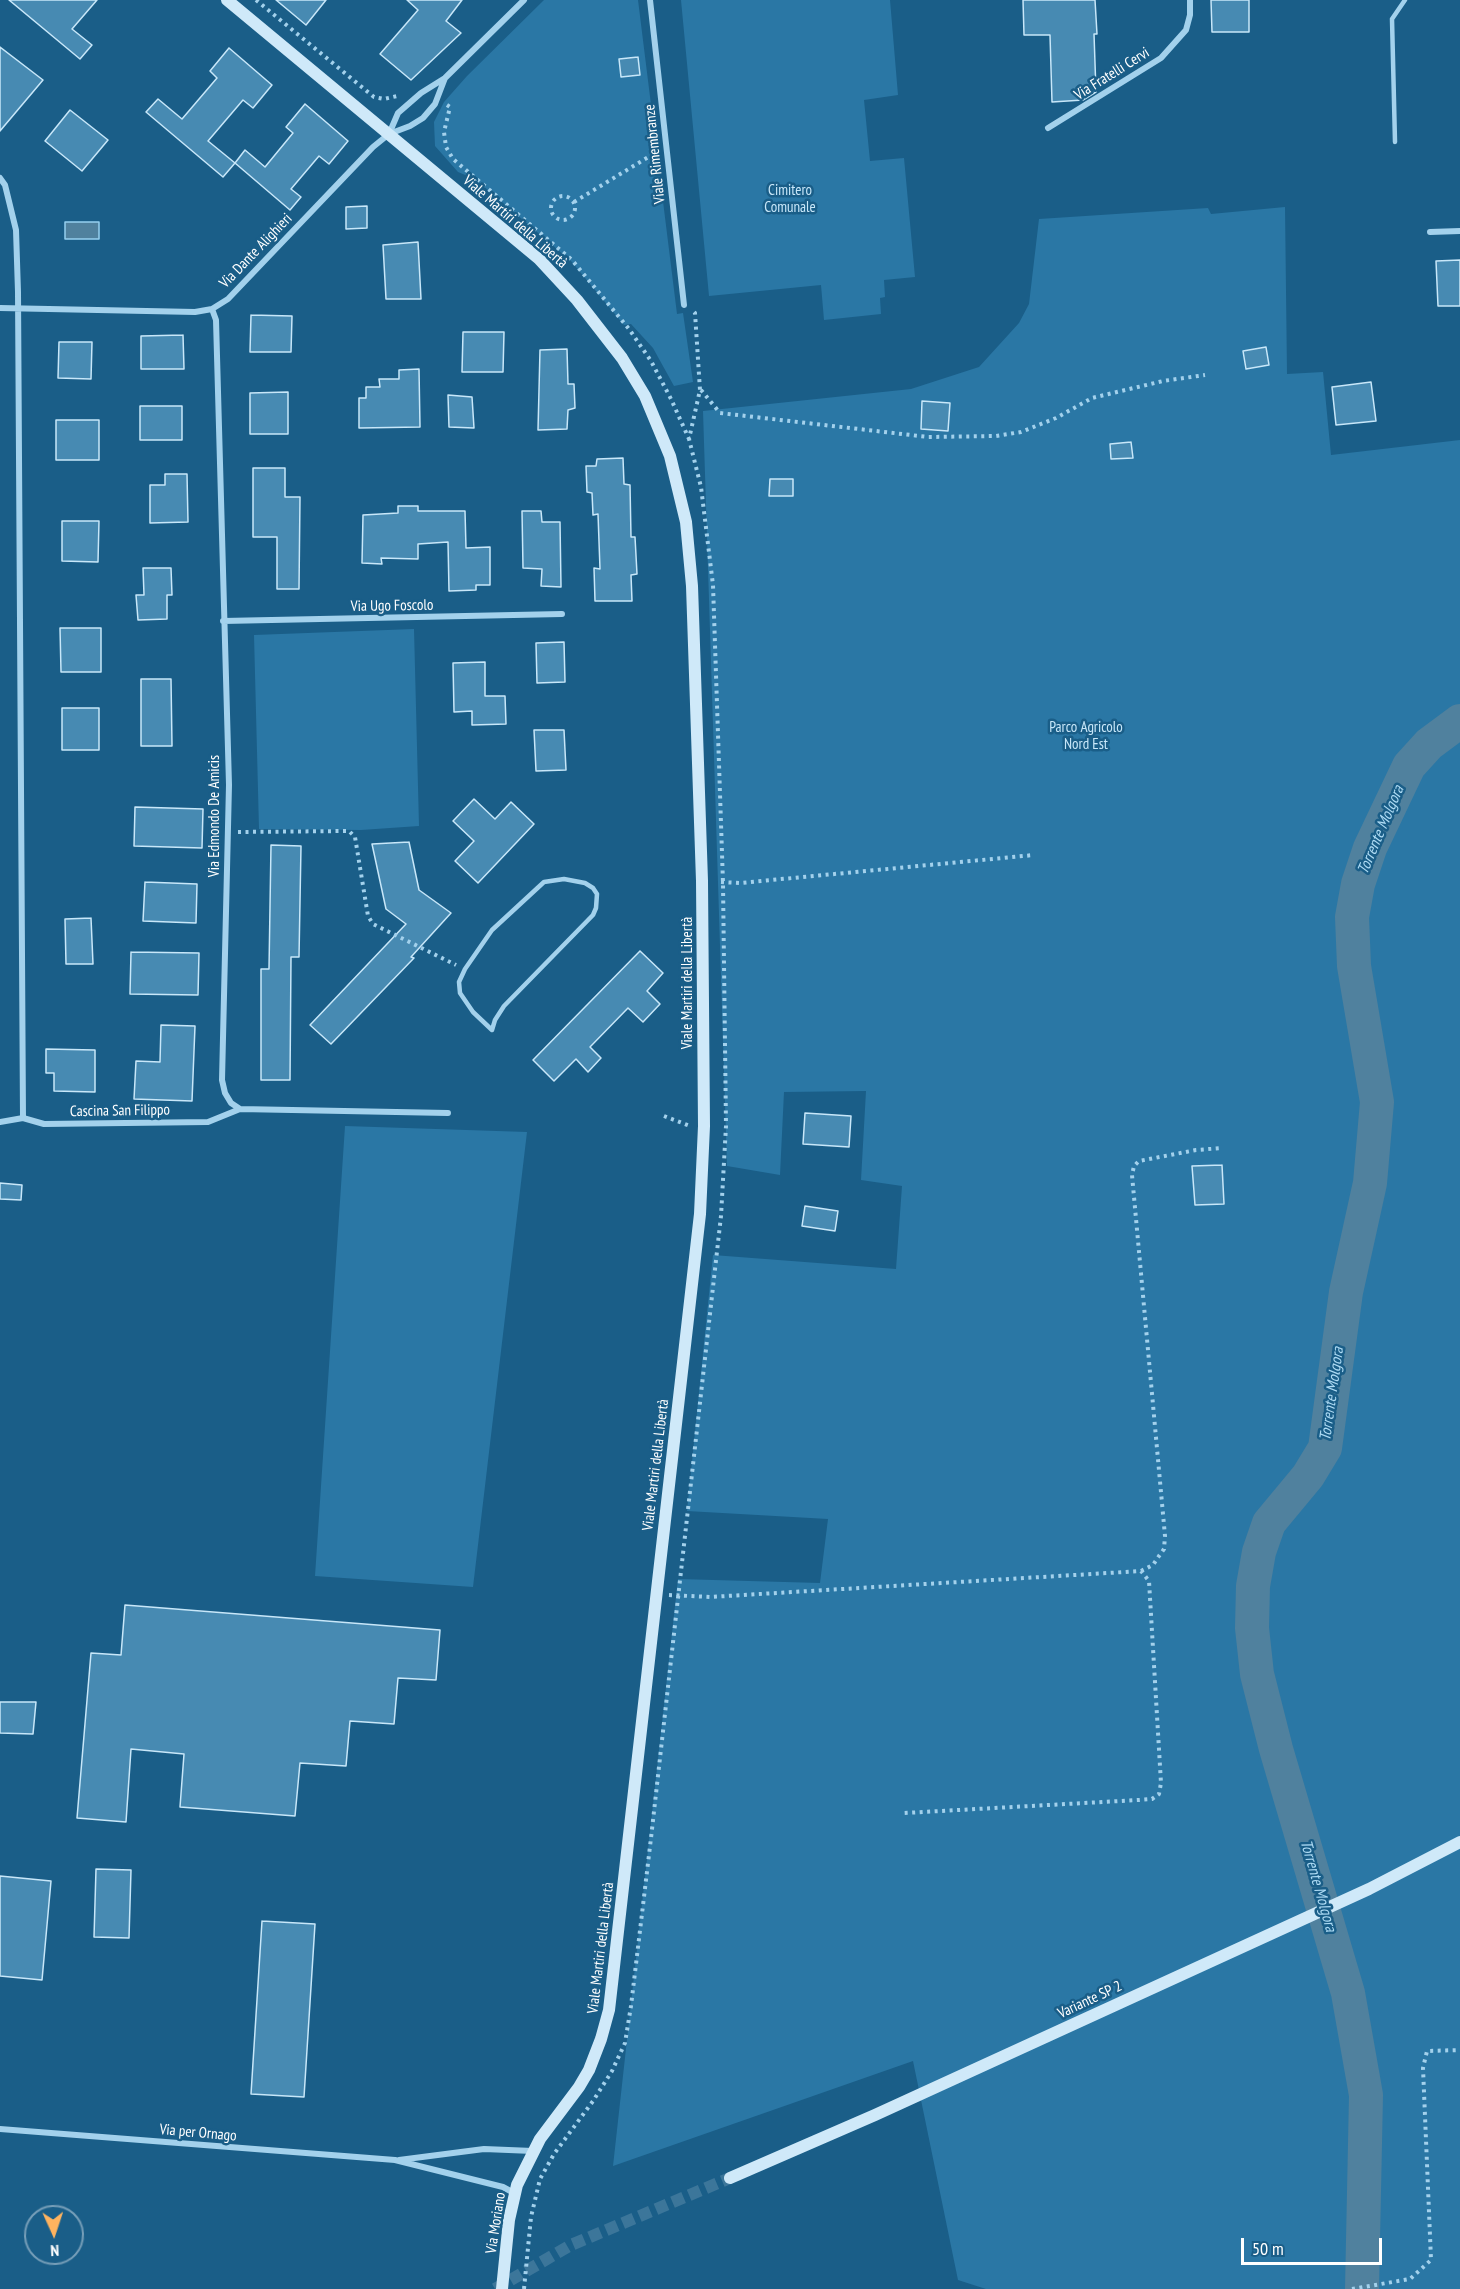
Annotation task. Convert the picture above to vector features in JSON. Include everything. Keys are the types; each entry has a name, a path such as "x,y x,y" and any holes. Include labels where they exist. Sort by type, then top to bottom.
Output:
{"street":[{"name":"Viale Martiri della Libertà","path":"227,0 552,271 622,358 645,396 670,456 686,522 690,558 702,881 704,1132 700,1214 609,2010 589,2070 571,2099 544,2133"},
{"path":"389,134 398,113 421,93 446,78 524,0"},
{"name":"Viale Rimembranze","path":"650,0 684,305"},
{"name":"Via Fratelli Cervi","path":"1048,128 1161,58 1186,30 1190,15 1190,0"},
{"path":"389,134 423,118 435,104 446,78"},
{"name":"Via Dante Alighieri","path":"212,309 228,298 373,147 389,134"},
{"path":"0,178 5,185 16,230 18,308 23,1118"},
{"path":"1430,232 1460,231"},
{"path":"0,308 195,312 212,309"},
{"name":"Via Edmondo De Amicis","path":"212,309 216,320 229,785 222,1080 225,1093 231,1103 240,1109"},
{"name":"Via Ugo Foscolo","path":"223,621 562,614"},
{"path":"240,1109 448,1113"},
{"name":"Cascina San Filippo","path":"0,1122 23,1118 44,1124 208,1122 240,1109"},
{"name":"Variante SP 2","path":"730,2178 875,2115 1369,1889 1460,1842"},
{"name":"Via per Ornago","path":"0,2129 395,2160 503,2187 514,2193"},
{"name":"Via Moriano","path":"502,2289 514,2193 544,2133"},
{"name":"Via per Ornago","path":"395,2160 484,2149 533,2151"}],"lane":[{"path":"1395,142 1392,19 1405,0"},
{"path":"575,880 593,888 597,894 597,908 593,915 504,1006 492,1030 473,1012 460,993 459,982 465,969 492,930 544,882 575,880"}],"path":[{"path":"256,0 374,97 388,99 406,91"},
{"path":"574,202 666,146"},
{"path":"559,196 567,196 574,202 574,213 568,218 561,220 551,213 551,205 559,196"},
{"path":"700,390 720,413 928,437 996,436 1021,432 1056,418 1092,398 1163,381 1205,375"},
{"path":"227,832 349,831 355,837 368,916 373,924 465,969"},
{"path":"702,881 740,883 1034,855"},
{"path":"664,1116 704,1132"},
{"path":"656,1594 710,1597 1142,1571 1153,1565 1164,1549 1165,1536 1132,1175 1134,1166 1139,1161 1196,1150 1223,1148"},
{"path":"904,1813 1139,1800 1152,1799 1160,1794 1149,1581 1142,1571"},
{"path":"1352,2289 1410,2279 1431,2260 1423,2068 1426,2051 1460,2050"}],"green space":[{"path":"544,0 638,0 677,314 683,313 693,382 674,386 653,348 631,324 624,325 571,261 475,179 458,172 435,146 434,122 444,102"},
{"name":"Cimitero Comunale","path":"681,0 890,0 898,95 864,100 870,161 904,158 915,277 884,280 885,297 880,298 881,314 824,320 821,285 709,296"},
{"name":"Parco Agricolo Nord Est","path":"1285,207 1287,374 1323,372 1331,455 1460,440 1460,2289 986,2289 958,2280 913,2061 613,2166 678,1579 820,1583 828,1519 687,1511 713,1255 896,1269 902,1186 861,1180 866,1091 784,1092 780,1175 727,1166 703,411 911,389 979,367 1019,323 1029,304 1039,219 1208,208 1211,214"},
{"path":"414,629 419,826 361,830 259,829 254,635"},
{"path":"345,1126 527,1132 473,1587 315,1576"}],"shaded area":[{"path":"65,222 99,222 99,239 65,239"}],"building":[{"path":"9,0 97,0 72,29 92,45 80,59"},
{"path":"276,0 326,0 306,25"},
{"path":"407,0 462,0 446,21 461,33 411,80 380,54 418,10"},
{"path":"1023,0 1095,0 1096,92 1083,100 1052,102 1050,35 1024,35"},
{"path":"1211,0 1249,0 1249,32 1212,32"},
{"path":"0,47 43,80 0,131"},
{"path":"229,48 272,85 253,108 243,100 208,141 235,163 223,177 146,112 158,99 182,119 217,78 210,71"},
{"path":"638,57 640,75 621,77 619,59"},
{"path":"305,104 348,141 329,164 319,156 291,189 301,197 290,210 235,163 245,150 265,167 293,133 286,127"},
{"path":"70,110 108,140 82,171 45,141"},
{"path":"367,206 367,228 346,229 346,207"},
{"path":"418,242 421,299 386,299 383,245"},
{"path":"1460,260 1460,306 1438,306 1436,261"},
{"path":"251,315 292,316 291,352 250,352"},
{"path":"463,332 504,332 503,372 462,372"},
{"path":"183,335 184,369 141,369 141,336"},
{"path":"59,342 92,342 91,379 58,378"},
{"path":"1266,347 1269,365 1246,369 1243,351"},
{"path":"567,349 568,384 574,384 575,408 568,410 567,429 538,430 540,350"},
{"path":"419,369 420,427 359,428 359,398 366,398 366,387 380,387 379,379 399,379 399,370"},
{"path":"1371,382 1376,421 1336,425 1332,387"},
{"path":"288,392 288,434 250,434 250,393"},
{"path":"448,395 472,397 474,428 449,427"},
{"path":"922,401 950,403 948,431 921,429"},
{"path":"140,406 182,406 182,440 140,440"},
{"path":"56,420 99,420 99,460 56,460"},
{"path":"1131,442 1133,458 1111,459 1110,444"},
{"path":"623,458 624,484 630,485 631,537 635,537 637,574 631,575 632,601 595,601 594,568 600,569 598,514 593,515 592,493 587,492 586,466 596,466 597,459"},
{"path":"253,468 285,468 285,497 300,497 299,589 277,589 277,537 253,537"},
{"path":"165,474 187,474 188,522 150,523 150,485 165,485"},
{"path":"770,479 793,479 793,496 769,496"},
{"path":"398,506 418,506 418,511 465,511 466,548 490,547 490,585 476,585 476,590 449,591 448,542 418,544 418,559 381,558 382,564 362,563 363,515 398,513"},
{"path":"522,511 541,511 542,522 560,522 561,587 541,586 542,569 523,568"},
{"path":"62,521 99,521 98,562 62,561"},
{"path":"143,568 171,568 172,595 167,595 167,619 138,620 136,595 144,595"},
{"path":"60,628 101,628 101,672 61,672"},
{"path":"564,642 565,682 537,683 536,643"},
{"path":"485,662 485,696 505,696 506,724 472,725 472,711 454,712 453,663"},
{"path":"141,679 171,679 172,746 141,746"},
{"path":"62,708 99,708 99,750 62,750"},
{"path":"534,730 564,730 566,770 536,771"},
{"path":"474,799 495,819 511,802 534,824 478,883 455,861 474,841 453,821"},
{"path":"135,807 203,809 202,848 134,846"},
{"path":"409,842 419,890 451,913 411,957 414,958 331,1044 310,1025 406,924 386,909 372,844"},
{"path":"271,845 301,846 299,957 291,957 290,1080 261,1080 261,969 269,969"},
{"path":"145,882 197,884 196,923 143,921"},
{"path":"91,918 93,964 66,964 65,919"},
{"path":"640,951 663,973 647,991 660,1004 643,1022 628,1008 590,1047 601,1058 588,1072 576,1059 554,1081 533,1060"},
{"path":"131,952 199,953 198,995 130,994"},
{"path":"161,1025 195,1026 192,1101 134,1099 136,1061 160,1062"},
{"path":"46,1049 95,1050 95,1092 54,1091 54,1073 46,1073"},
{"path":"805,1113 851,1116 849,1147 803,1144"},
{"path":"1222,1165 1224,1204 1195,1205 1192,1166"},
{"path":"0,1183 22,1185 21,1200 0,1199"},
{"path":"805,1206 838,1211 835,1231 802,1226"},
{"path":"125,1605 440,1630 436,1680 398,1678 394,1724 350,1721 346,1766 300,1763 295,1816 180,1807 184,1754 131,1749 126,1822 77,1818 91,1653 121,1655"},
{"path":"0,1702 36,1702 33,1734 0,1733"},
{"path":"96,1869 131,1870 129,1938 94,1937"},
{"path":"0,1876 51,1881 42,1980 0,1976"},
{"path":"262,1921 315,1924 304,2097 251,2094"}],"waterway":[{"name":"Torrente Molgora","path":"1362,2289 1366,2095 1348,1993 1276,1749 1257,1674 1252,1628 1253,1586 1259,1552 1269,1523 1308,1476 1325,1448 1346,1292 1370,1183 1377,1102 1354,966 1352,917 1358,884 1370,848 1409,766 1429,744 1460,721"}],"tunnel":[{"path":"495,2289 571,2245 730,2178"}]}
